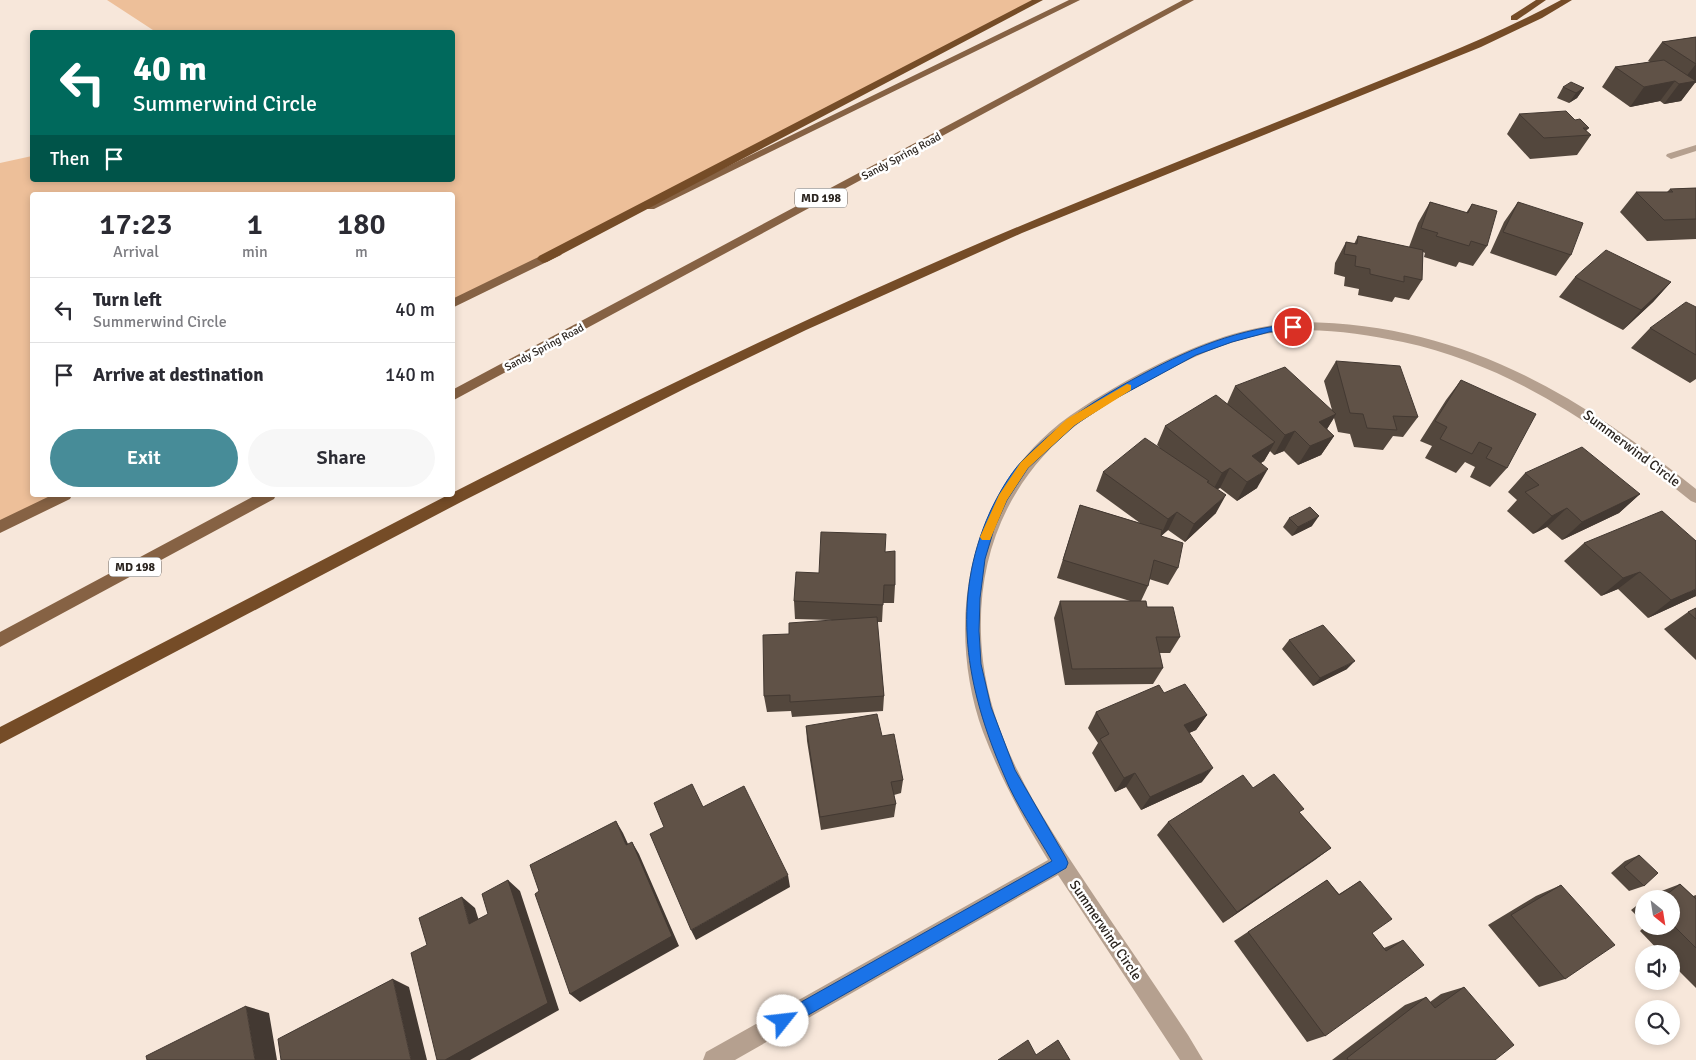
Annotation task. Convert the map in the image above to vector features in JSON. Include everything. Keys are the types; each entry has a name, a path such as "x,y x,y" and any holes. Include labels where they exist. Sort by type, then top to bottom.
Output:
{"highway":[{"path":"543,259 1038,0"},
{"path":"1422,67 1487,34 1542,0"},
{"path":"0,736 579,436 791,332 918,274 1074,207 1496,37 1568,0"}],"main road":[{"path":"455,303 1076,0"},
{"name":"Sandy Spring Road","path":"455,394 1190,0"},
{"path":"0,527 61,497"},
{"name":"MD 198","path":"0,640 265,497"}],"street":[{"path":"1671,156 1696,148"},
{"name":"Summerwind Circle","path":"1192,1060 1061,863 1010,773 985,707 975,664 973,631 974,598 979,559 988,529 1002,498 1025,465 1071,422 1110,397 1192,352 1269,329 1293,327 1325,328 1386,335 1434,345 1468,356 1539,386 1621,436 1696,497"},
{"path":"714,1060 1061,863"}],"shaded area":[{"path":"107,0 1039,0 455,303 455,192 30,192 30,497 61,497 0,527 0,163 30,156 30,182 455,182 455,30 153,30"}],"building":[{"path":"1696,37 1696,64 1662,42"},
{"path":"1664,60 1696,81 1679,84 1675,81 1644,87 1615,67"},
{"path":"1571,82 1584,88 1576,93 1563,87"},
{"path":"1566,111 1575,120 1580,119 1589,128 1583,128 1591,135 1544,138 1519,114"},
{"path":"1696,188 1696,219 1664,220 1636,192 1673,192 1670,189"},
{"path":"1430,202 1468,213 1472,204 1497,211 1487,246 1471,241 1469,246 1436,236 1438,233 1421,228"},
{"path":"1518,202 1583,223 1571,255 1503,232"},
{"path":"1358,236 1423,250 1422,280 1404,276 1404,282 1370,274 1370,269 1355,266 1356,256 1344,254 1346,242 1357,244"},
{"path":"1606,250 1671,282 1641,310 1575,277"},
{"path":"1686,302 1696,307 1696,355 1650,328"},
{"path":"1336,361 1400,366 1418,417 1393,416 1397,430 1367,428 1363,414 1350,413"},
{"path":"1285,367 1336,414 1319,422 1334,436 1310,446 1295,431 1285,435 1235,386"},
{"path":"1461,380 1536,414 1507,468 1486,458 1492,448 1479,442 1472,454 1440,439 1447,427 1435,421"},
{"path":"1216,395 1275,442 1252,456 1268,469 1247,482 1230,468 1222,473 1165,426"},
{"path":"1145,438 1209,481 1207,482 1226,495 1194,524 1177,512 1168,519 1103,472"},
{"path":"1582,447 1640,494 1582,522 1567,508 1552,516 1525,492 1539,485 1525,473"},
{"path":"1080,505 1162,530 1161,536 1183,543 1178,568 1154,560 1148,586 1063,560"},
{"path":"1310,507 1319,516 1298,527 1289,518"},
{"path":"1662,511 1696,541 1696,589 1671,600 1640,572 1623,578 1584,543"},
{"path":"821,532 886,534 885,552 895,551 895,585 884,585 883,605 794,601 796,572 819,573"},
{"path":"1060,601 1146,601 1147,607 1173,607 1180,637 1156,637 1163,668 1072,669"},
{"path":"1696,608 1696,619 1688,612"},
{"path":"877,617 884,696 790,702 790,695 764,696 763,635 789,634 789,623"},
{"path":"1323,625 1355,661 1320,678 1289,640"},
{"path":"1185,684 1207,715 1184,725 1213,768 1150,797 1135,773 1124,778 1100,739 1109,734 1096,712 1159,685 1164,693"},
{"path":"877,714 882,736 894,734 903,780 891,782 896,804 820,817 806,726"},
{"path":"1274,774 1304,809 1299,812 1331,848 1237,912 1168,822 1243,775 1253,788"},
{"path":"692,784 703,807 744,786 788,875 691,930 650,834 664,827 654,803"},
{"path":"616,821 626,845 632,842 672,936 570,994 535,894 539,891 530,865"},
{"path":"1639,855 1658,873 1644,886 1624,867"},
{"path":"508,880 548,1003 445,1060 437,1060 411,953 427,945 419,918 462,897 469,924 488,914 482,894"},
{"path":"1327,880 1339,895 1360,881 1392,919 1372,933 1386,951 1403,940 1424,965 1325,1036 1248,932"},
{"path":"1680,884 1696,899 1696,948 1680,932 1680,890 1672,890"},
{"path":"1561,885 1615,945 1565,979 1511,915"},
{"path":"393,979 411,1060 281,1060 278,1039"},
{"path":"1464,987 1514,1045 1495,1060 1348,1060 1347,1058 1426,997 1435,1008"},
{"path":"246,1006 255,1060 147,1060 146,1056"},
{"path":"1028,1040 1036,1055 1058,1040 1070,1060 998,1060"}],"slow traffic":[{"path":"986,537 1002,498 1025,465 1071,422 1127,387"}],"route":[{"path":"783,1021 1061,863 1023,800 1010,773 985,707 975,664 974,598 979,559 988,529 1002,498 1025,465 1071,422 1110,397 1192,352 1243,335 1269,329 1293,327"}]}
